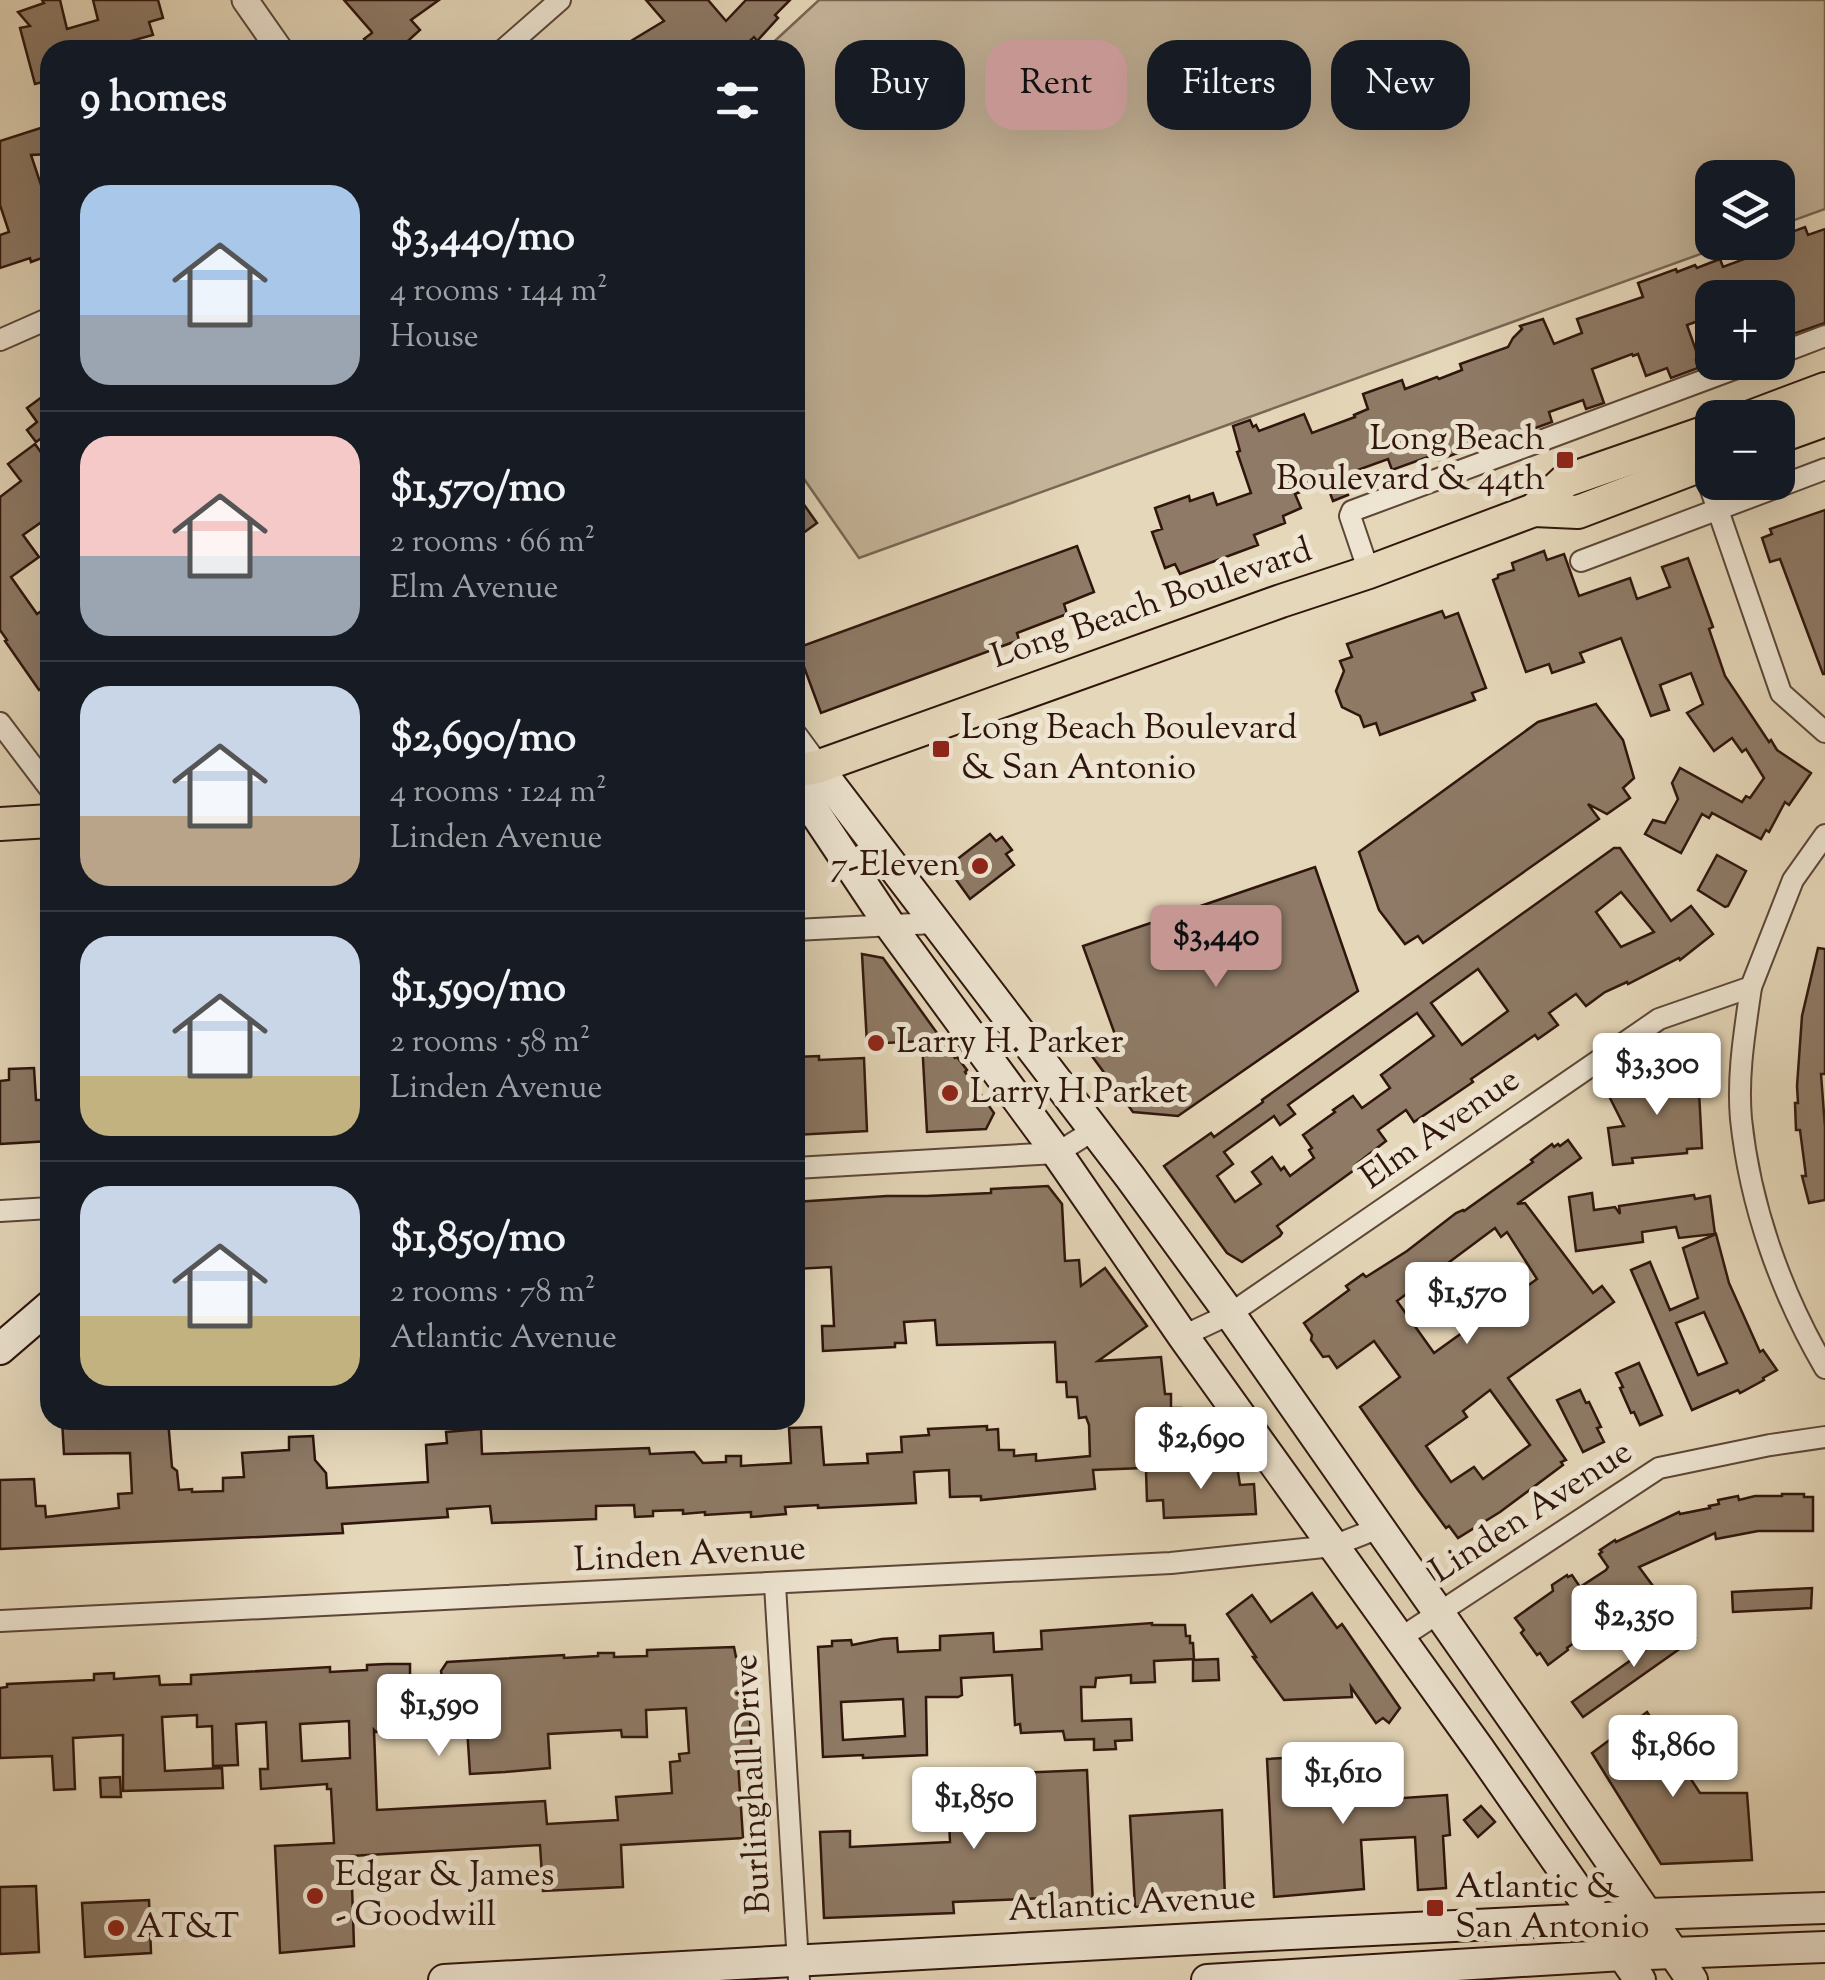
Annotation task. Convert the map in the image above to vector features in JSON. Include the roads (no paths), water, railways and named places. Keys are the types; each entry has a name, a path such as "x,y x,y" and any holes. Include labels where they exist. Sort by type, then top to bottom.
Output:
{"main road":[{"path":"1795,401 1825,390"},
{"path":"1795,431 1825,420"},
{"name":"Long Beach Boulevard","path":"805,773 1534,510 1565,481 1695,450"},
{"path":"805,777 934,923 1230,1314 1692,1980"},
{"path":"805,779 890,924 1632,1968"},
{"path":"0,824 40,822"},
{"path":"0,1349 40,1315"},
{"name":"Atlantic Avenue","path":"1206,1980 1276,1960 1596,1920 1649,1914 1825,1908"},
{"name":"Atlantic Avenue","path":"444,1980 1276,1960 1632,1968 1672,1952 1825,1947"}],"street":[{"path":"245,0 273,40"},
{"path":"514,40 560,0"},
{"path":"0,340 40,322"},
{"path":"1795,347 1825,336"},
{"path":"1369,572 1350,516 1352,511 1705,380"},
{"path":"1582,562 1825,469"},
{"path":"1716,500 1780,694 1825,732"},
{"path":"0,723 40,776"},
{"path":"1825,834 1793,880 1750,987 1742,1050 1741,1117 1757,1210 1802,1329 1825,1368"},
{"path":"805,929 934,923"},
{"name":"Elm Avenue","path":"1183,1336 1230,1314 1659,1019 1750,987"},
{"path":"805,1167 1057,1154 1094,1130"},
{"path":"0,1211 40,1209"},
{"name":"Linden Avenue","path":"1399,1638 1660,1468 1825,1437"},
{"name":"Linden Avenue","path":"0,1621 1171,1564 1333,1546 1379,1528"},
{"name":"Burlinghall Drive","path":"775,1585 798,1970"}],"place":[{"name":"Long Beach Boulevard & 44th","path":"1565,460"},
{"name":"Long Beach Boulevard & San Antonio","path":"941,749"},
{"name":"7-Eleven","path":"980,866"},
{"name":"Larry H. Parker","path":"876,1043"},
{"name":"Larry H Parket","path":"950,1093"},
{"name":"Edgar & James - Goodwill","path":"315,1896"},
{"name":"Atlantic & San Antonio","path":"1435,1908"},
{"name":"AT&T","path":"116,1928"}]}
